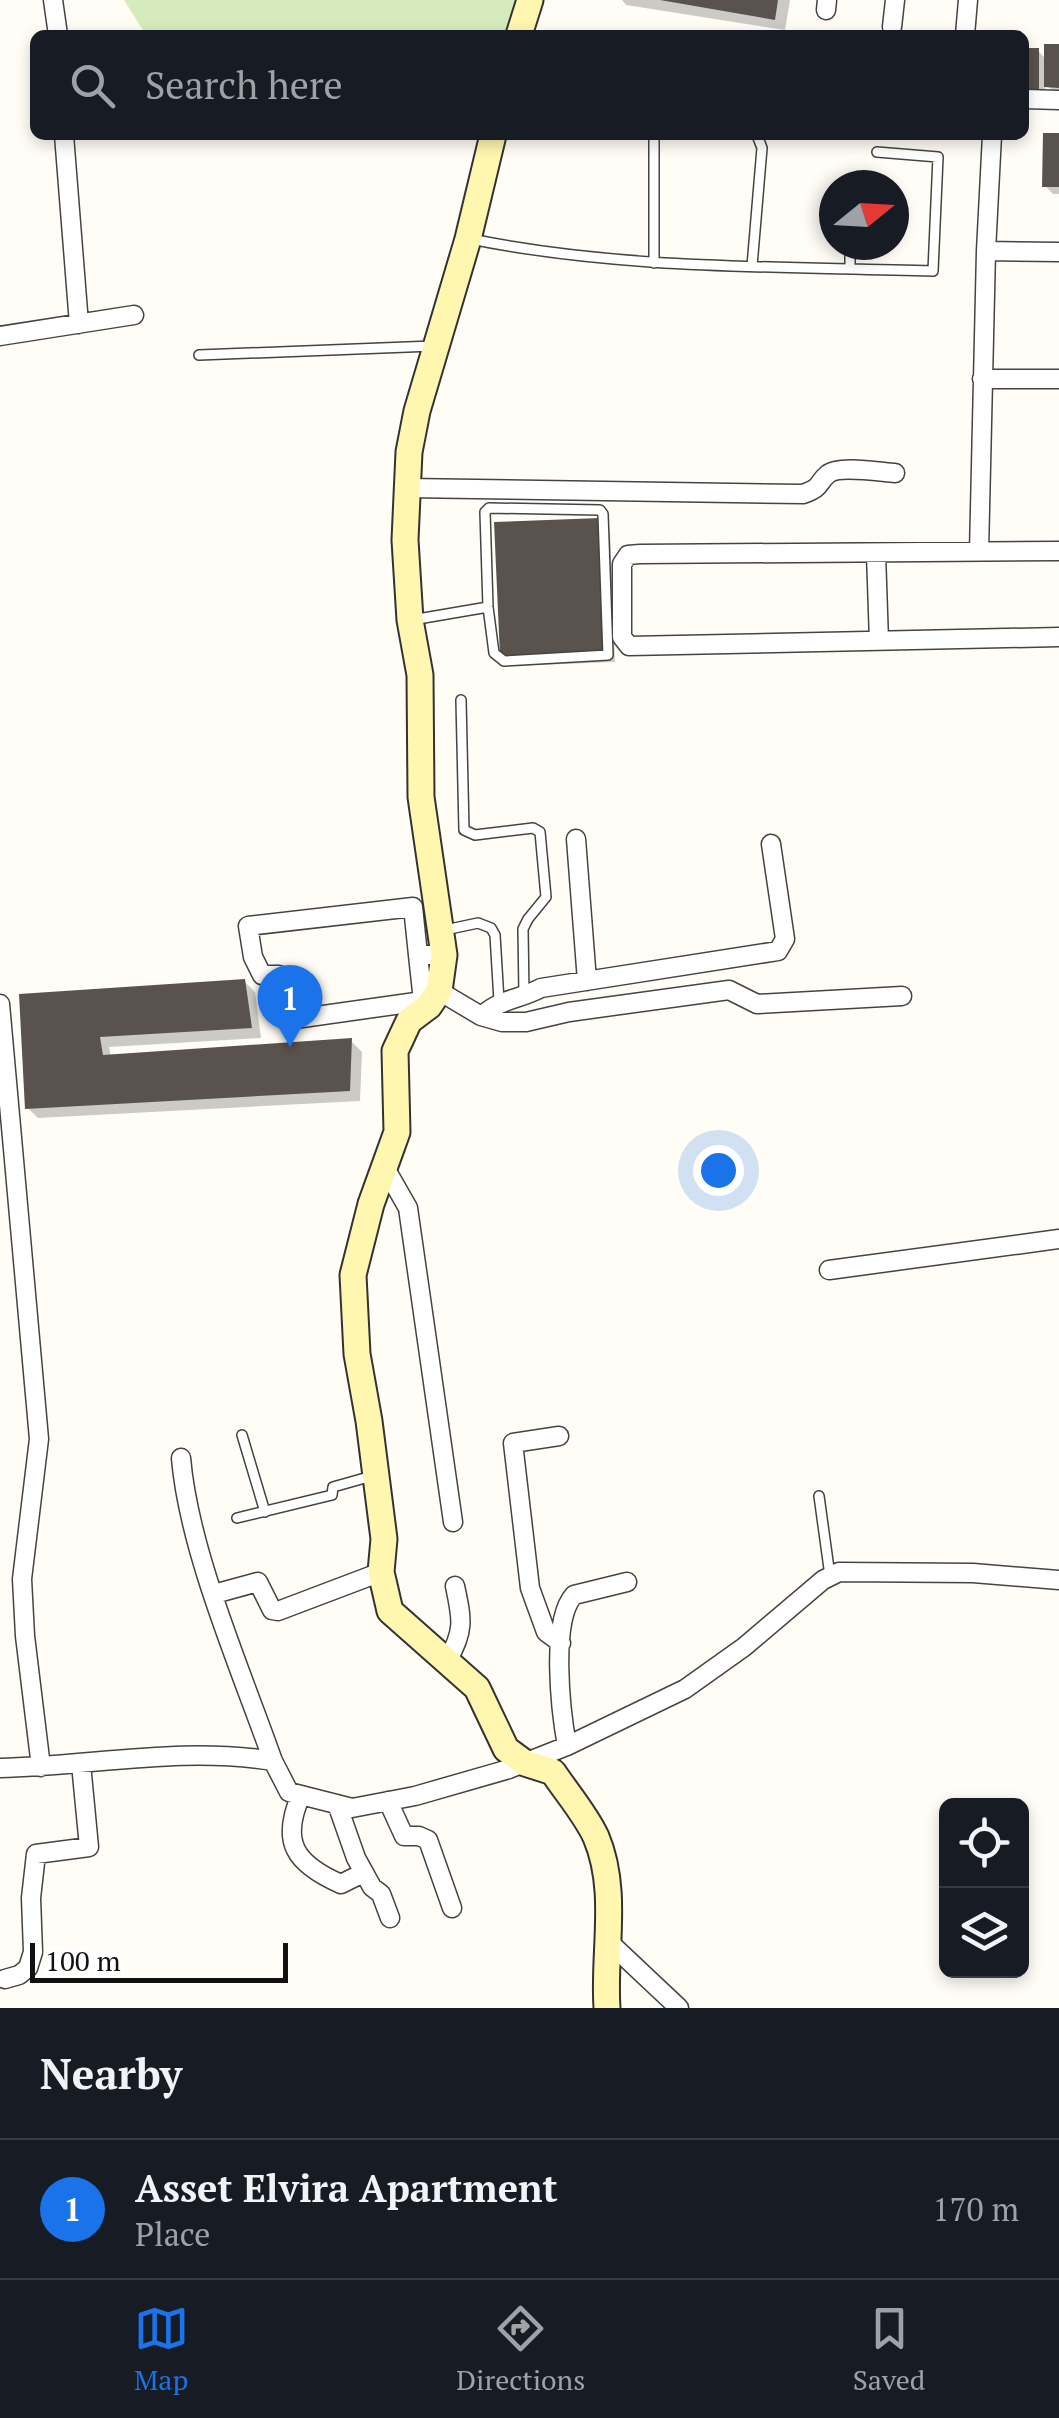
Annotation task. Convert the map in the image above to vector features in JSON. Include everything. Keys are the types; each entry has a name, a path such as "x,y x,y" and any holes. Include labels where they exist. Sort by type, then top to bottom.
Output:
{"street":[{"path":"53,0 57,30"},
{"path":"521,30 530,0"},
{"path":"892,27 896,0"},
{"path":"965,30 968,0"},
{"path":"1029,98 1059,100"},
{"path":"64,140 79,324"},
{"path":"492,140 409,452 405,540 410,620 420,676 421,797 443,943 439,991 429,1006 409,1022 395,1051 396,1132 370,1204 352,1275 357,1354 384,1539 381,1572 390,1611 477,1688 506,1749 524,1764 554,1772 596,1836 607,1876 607,2008"},
{"path":"979,552 992,140"},
{"path":"986,251 1059,252"},
{"path":"0,336 134,315"},
{"path":"982,380 1059,378"},
{"path":"408,488 803,494 818,489 826,475 837,470 895,473"},
{"path":"1059,551 628,556 622,564 622,637 629,646 1059,636"},
{"path":"876,554 879,641"},
{"path":"576,839 587,981"},
{"path":"481,1016 499,1001 524,997 541,988 778,951 785,939 771,844"},
{"path":"413,906 418,955 424,1001 295,1020 292,994 282,995 279,974 262,975 252,957 248,926 413,906"},
{"path":"418,955 443,943"},
{"path":"439,991 481,1016 502,1022 526,1022 568,1012 729,990 757,1004 902,996"},
{"path":"0,1004 40,1439 22,1578 40,1767"},
{"path":"384,1166 408,1208 452,1522"},
{"path":"829,1270 1059,1239"},
{"path":"559,1436 512,1444 530,1588 546,1632 561,1643"},
{"path":"181,1458 184,1490 214,1594 273,1761 289,1792 352,1808 524,1764 685,1689 744,1647 830,1576 850,1570 1059,1580"},
{"path":"214,1594 258,1582 272,1610 278,1611 381,1572"},
{"path":"567,1746 559,1700 563,1616 574,1596 626,1582"},
{"path":"447,1661 460,1639 462,1627 455,1586"},
{"path":"0,1768 167,1754 273,1761"},
{"path":"5,1979 19,1976 28,1968 33,1952 31,1898 36,1854 88,1847 80,1764"},
{"path":"302,1794 290,1821 302,1860 320,1876 341,1884 363,1874"},
{"path":"388,1800 404,1836 428,1840 452,1908"},
{"path":"337,1804 363,1874 381,1894 390,1918"},
{"path":"610,1943 679,2008"}],"lane":[{"path":"654,140 654,263"},
{"path":"752,266 762,148 759,140"},
{"path":"468,238 542,254 654,263 933,271 938,157 876,152"},
{"path":"850,260 850,268"},
{"path":"199,356 436,346"},
{"path":"489,508 600,510 604,514 608,654 504,661 494,653 488,607 485,512 489,508"},
{"path":"410,620 488,607"},
{"path":"461,700 464,830 474,834 533,828 540,832 546,898 523,929 524,997"},
{"path":"443,943 478,923 491,928 499,1001"},
{"path":"242,1435 265,1512"},
{"path":"237,1518 332,1495 333,1487 374,1475"},
{"path":"819,1496 830,1576"}],"green space":[{"path":"124,0 518,0 507,30 143,30"}],"building":[{"path":"660,0 778,0 775,20"},
{"path":"1044,44 1059,44 1059,88 1044,87"},
{"path":"1029,48 1039,48 1039,92 1029,92"},
{"path":"1043,133 1059,133 1059,187 1042,187"},
{"path":"600,518 605,652 500,656 494,522"},
{"path":"245,979 252,1028 100,1037 103,1055 352,1038 350,1091 25,1109 19,994"}],"place":[{"name":"Asset Elvira Apartment","path":"290,1047"}]}
